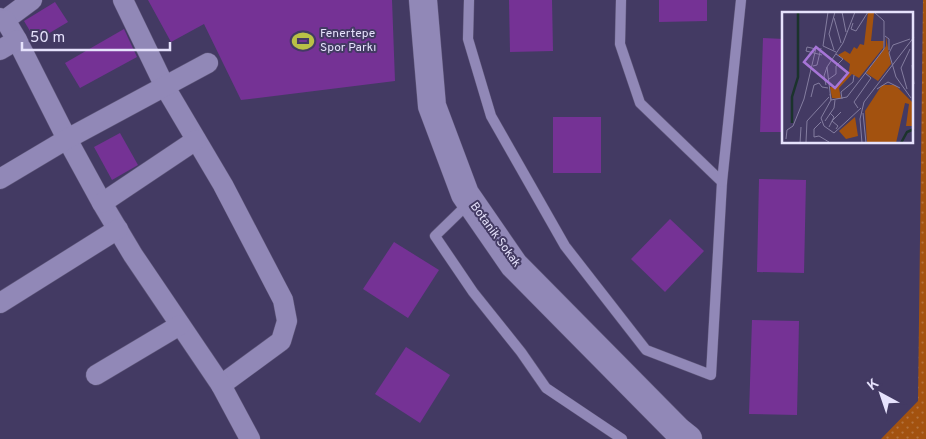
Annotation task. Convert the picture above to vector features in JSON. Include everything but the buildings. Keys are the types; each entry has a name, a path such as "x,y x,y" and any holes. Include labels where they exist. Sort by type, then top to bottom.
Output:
{"main road":[{"name":"Botanik Sokak","path":"423,0 432,106 465,194 514,265 688,439"}],"street":[{"path":"32,0 2,19 8,45 67,139 118,229 220,385 250,439"},
{"path":"123,0 165,86 223,185 283,300 287,321 281,341 220,385"},
{"path":"0,179 67,139 208,62"},
{"path":"102,203 196,140"},
{"path":"0,303 118,229"},
{"path":"96,375 180,325"}],"lane":[{"path":"469,0 468,39 491,116 565,246 646,350 711,375 722,182 741,0"},
{"path":"621,0 620,44 640,103 722,182"},
{"path":"470,201 435,236 473,292 521,352 546,388 622,439"}],"shaded area":[{"path":"923,0 926,0 926,439 881,439 918,401"}],"place":[{"name":"Fenertepe Spor Parkı","path":"303,41"}]}
